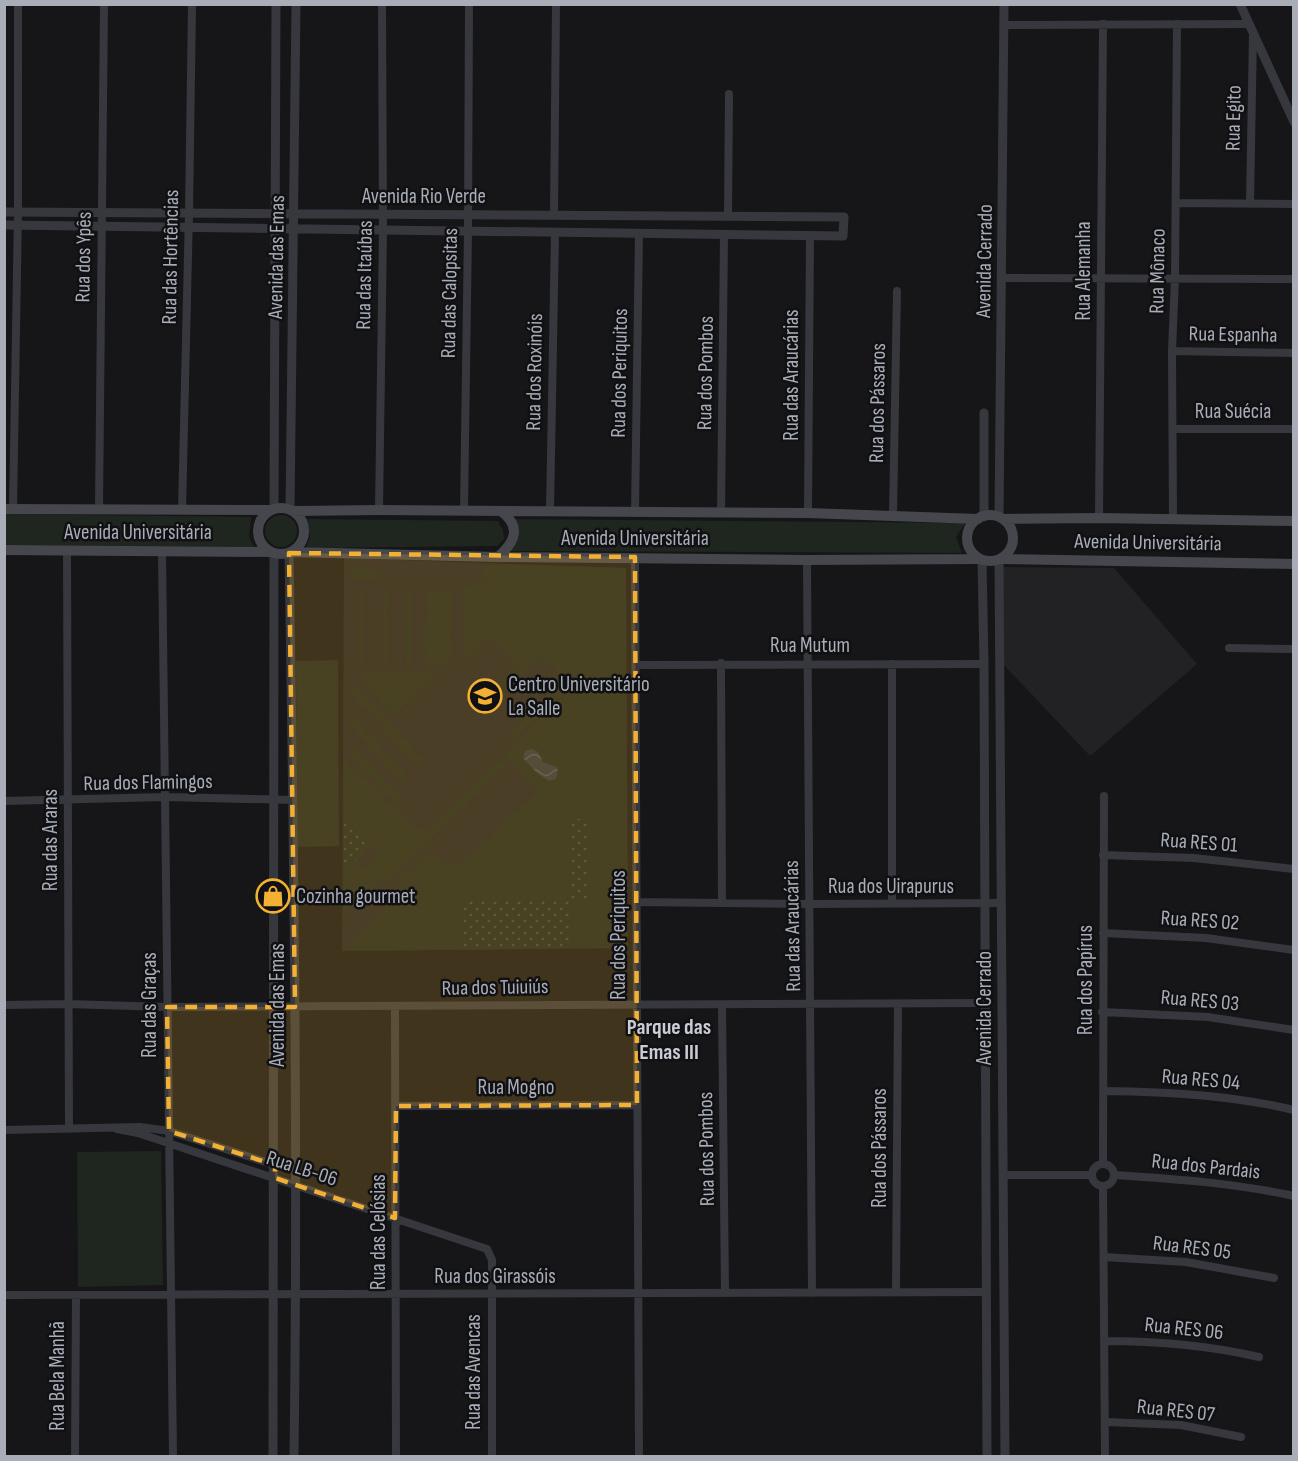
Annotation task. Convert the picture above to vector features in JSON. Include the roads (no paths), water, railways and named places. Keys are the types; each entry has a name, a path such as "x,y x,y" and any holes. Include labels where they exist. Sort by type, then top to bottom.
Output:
{"main road":[{"path":"279,508 292,511 303,524 304,532 299,545 290,552 272,553 261,544 257,530 259,522 272,510 279,508"},
{"name":"Avenida Universitária","path":"9,509 272,510"},
{"name":"Avenida Universitária","path":"292,511 808,513 981,518"},
{"path":"498,557 511,544 514,532 508,517 501,511"},
{"path":"996,516 1001,518 1013,531 1014,539 1009,553 990,562 981,559 971,551 967,537 969,529 981,518 996,516"},
{"name":"Avenida Universitária","path":"1001,518 1293,521"},
{"name":"Avenida Universitária","path":"4,550 272,553"},
{"name":"Avenida Universitária","path":"290,552 498,557 981,559"},
{"name":"Avenida Universitária","path":"1000,559 1293,564"}],"street":[{"path":"9,509 18,225 18,4"},
{"name":"Rua dos Ypês","path":"99,509 104,4"},
{"name":"Rua das Hortências","path":"182,510 192,4"},
{"name":"Avenida das Emas","path":"272,510 276,4"},
{"name":"Avenida das Emas","path":"292,511 296,4"},
{"name":"Rua das Itaúbas","path":"379,510 383,230 382,4"},
{"name":"Rua das Calopsitas","path":"464,511 469,4"},
{"path":"554,215 556,4"},
{"name":"Avenida Cerrado","path":"1001,518 1004,4"},
{"path":"1240,4 1293,122"},
{"name":"Rua Alemanha","path":"1099,518 1103,24"},
{"path":"1004,25 1177,24 1250,29"},
{"name":"Rua Mônaco","path":"1173,519 1172,351 1175,279 1177,24"},
{"name":"Rua Egito","path":"1250,29 1250,204"},
{"path":"728,216 729,94"},
{"path":"1176,203 1293,204"},
{"name":"Avenida Rio Verde","path":"4,212 844,217 843,236 4,225"},
{"name":"Rua dos Roxinóis","path":"550,511 555,232"},
{"name":"Rua dos Periquitos","path":"635,512 639,234"},
{"name":"Rua dos Pombos","path":"721,513 724,235"},
{"name":"Rua das Araucárias","path":"808,513 810,236"},
{"path":"1002,278 1293,279"},
{"name":"Rua dos Pássaros","path":"893,515 897,291"},
{"name":"Rua Espanha","path":"1172,351 1293,353"},
{"path":"981,518 984,413"},
{"name":"Rua Suécia","path":"1173,429 1293,429"},
{"name":"Rua das Araras","path":"67,551 69,1129"},
{"name":"Rua das Graças","path":"162,552 173,1456"},
{"name":"Avenida das Emas","path":"290,552 295,1007 294,1456"},
{"name":"Avenida das Emas","path":"272,553 275,1165 272,1294 273,1456"},
{"name":"Rua dos Periquitos","path":"635,557 639,1456"},
{"name":"Avenida Cerrado","path":"981,559 984,664 987,1456"},
{"name":"Avenida Cerrado","path":"1000,559 1005,1456"},
{"name":"Rua das Araucárias","path":"807,560 812,1293"},
{"path":"1229,648 1293,649"},
{"path":"721,663 722,902"},
{"name":"Rua Mutum","path":"636,664 984,664"},
{"path":"892,664 892,903"},
{"name":"Rua dos Papírus","path":"1102,1164 1104,796"},
{"name":"Rua dos Flamingos","path":"4,801 166,797 293,800"},
{"name":"Rua RES 01","path":"1103,855 1194,858 1293,869"},
{"name":"Rua dos Uirapurus","path":"637,902 1001,903"},
{"name":"Rua RES 02","path":"1103,933 1240,941 1293,950"},
{"name":"Rua dos Tuiuiús","path":"4,1005 69,1004 167,1008 985,1003"},
{"name":"Rua dos Pássaros","path":"896,1293 898,1004"},
{"name":"Rua dos Pombos","path":"722,1005 725,1293"},
{"name":"Rua das Celósias","path":"395,1006 396,1456"},
{"name":"Rua RES 03","path":"1102,1012 1208,1017 1293,1030"},
{"name":"Rua RES 04","path":"1104,1091 1209,1096 1293,1110"},
{"name":"Rua Mogno","path":"396,1106 637,1105"},
{"name":"Rua LB-06","path":"117,1129 140,1128 169,1131 275,1165"},
{"path":"4,1130 117,1129"},
{"name":"Rua LB-06","path":"117,1129 138,1133 275,1178 483,1247 490,1252"},
{"path":"1102,1164 1111,1167 1115,1175 1112,1183 1103,1186 1095,1183 1092,1175 1095,1168 1102,1164"},
{"path":"1003,1175 1092,1175"},
{"name":"Rua dos Pardais","path":"1115,1175 1200,1180 1252,1187 1293,1196"},
{"path":"1103,1186 1105,1456"},
{"name":"Rua das Avencas","path":"490,1252 492,1260 492,1456"},
{"name":"Rua RES 05","path":"1104,1257 1186,1262 1274,1278"},
{"name":"Rua dos Girassóis","path":"4,1295 986,1292"},
{"name":"Rua Bela Manhã","path":"75,1456 76,1295"},
{"name":"Rua RES 06","path":"1104,1341 1187,1344 1221,1348 1259,1357"},
{"name":"Rua RES 07","path":"1106,1422 1180,1425 1241,1437"}],"water":[{"path":"532,749 538,752 543,762 557,767 556,779 549,781 537,773 523,758 525,751"}],"place":[{"name":"Centro Universitário La Salle","path":"485,696"},
{"name":"Cozinha gourmet","path":"273,896"}],"district":[{"name":"Parque das Emas III","path":"669,1038"}]}
